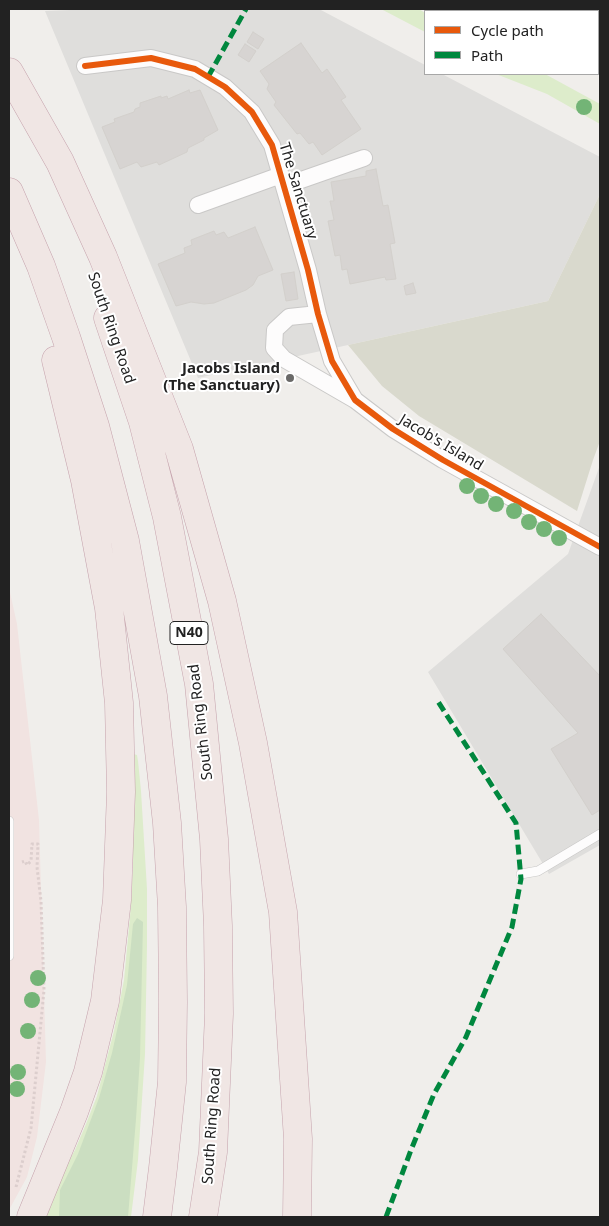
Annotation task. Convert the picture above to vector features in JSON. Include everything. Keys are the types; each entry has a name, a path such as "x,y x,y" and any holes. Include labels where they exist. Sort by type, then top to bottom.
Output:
{"highway":[{"path":"9,72 60,162 103,257 178,449 222,601 253,743 283,912 298,1138 297,1217"},
{"name":"South Ring Road","path":"9,77 70,210 143,422 167,517 199,684 214,839 219,1014 213,1152 203,1217"},
{"path":"9,192 41,266 95,426 125,541 153,696 166,823 172,906 174,1002 172,1082 164,1168 157,1217"},
{"path":"22,223 86,480 110,617 119,704 121,747 117,900 110,970 99,1032 74,1112 31,1217"}],"street":[{"name":"The Sanctuary","path":"85,66 151,58 195,69 225,87 252,112 272,145 308,270 318,314"},
{"path":"198,205 364,158"},
{"path":"318,314 289,316 276,330 274,348 284,359 355,400"},
{"name":"Jacob's Island","path":"318,314 332,361 355,400 393,430 600,547"}],"lane":[{"path":"9,822 9,956"},
{"path":"521,874 538,871 600,834"}],"path":[{"path":"10,864 25,861 27,865 30,861 32,844 38,844 37,867 41,901 44,990 31,1128 15,1193"}],"shaded area":[{"path":"95,9 319,9 424,64 424,75 444,75 600,157 600,194 548,301 198,378 45,11"},
{"path":"600,194 600,441 577,511 419,416 382,386 348,345 548,301"},
{"path":"600,465 600,845 549,874 428,672 568,554"},
{"path":"9,588 17,624 39,820 46,1062 37,1137 27,1177 9,1210"}],"green space":[{"path":"381,9 419,9 424,12 424,31"},
{"path":"499,75 547,75 600,104 600,124 547,94"},
{"path":"133,754 137,755 141,791 147,889 147,946 145,1054 138,1160 131,1217 40,1217 56,1183 75,1150 86,1124 97,1096 114,1031 124,980 130,917 133,867"},
{"path":"137,918 143,922 140,1058 128,1217 59,1217 60,1190 78,1154 99,1098 112,1053 127,985 133,924"}],"water":[{"path":"494,9 600,9 600,64 599,10"}],"building":[{"path":"253,32 264,39 258,49 247,42"},
{"path":"301,43 322,73 327,69 346,97 341,100 361,129 322,155 313,142 309,144 300,133 297,134 274,105 276,102 267,89 269,84 260,71"},
{"path":"245,44 256,51 249,62 238,55"},
{"path":"189,90 190,93 200,90 218,130 188,148 187,152 159,165 157,162 141,167 137,162 120,169 102,127 115,122 114,119 134,112 135,109 140,107 140,103 161,96 161,98 167,96 168,99"},
{"path":"376,169 383,206 388,205 395,243 390,244 396,279 386,280 385,277 350,284 347,269 342,270 340,255 335,256 328,221 334,220 330,201 334,201 331,182 366,176 366,171"},
{"path":"255,227 273,270 258,276 253,285 246,290 214,303 191,302 176,306 158,264 185,253 184,248 192,245 191,240 214,231 216,235 224,232 228,238"},
{"path":"294,272 298,299 286,301 281,274"},
{"path":"413,283 416,293 406,295 404,286"},
{"path":"541,614 600,676 600,810 592,815 551,749 578,733 503,649"}],"marked path":[{"path":"208,77 246,9"},
{"path":"386,1217 434,1094 466,1037 512,927 521,879 516,823 437,700"}],"cycle path":[{"path":"85,66 151,58 195,69 225,87 252,112 272,145 332,361 355,400 393,429 443,460 600,547"}],"place":[{"name":"Jacobs Island (The Sanctuary)","path":"290,378"}]}
